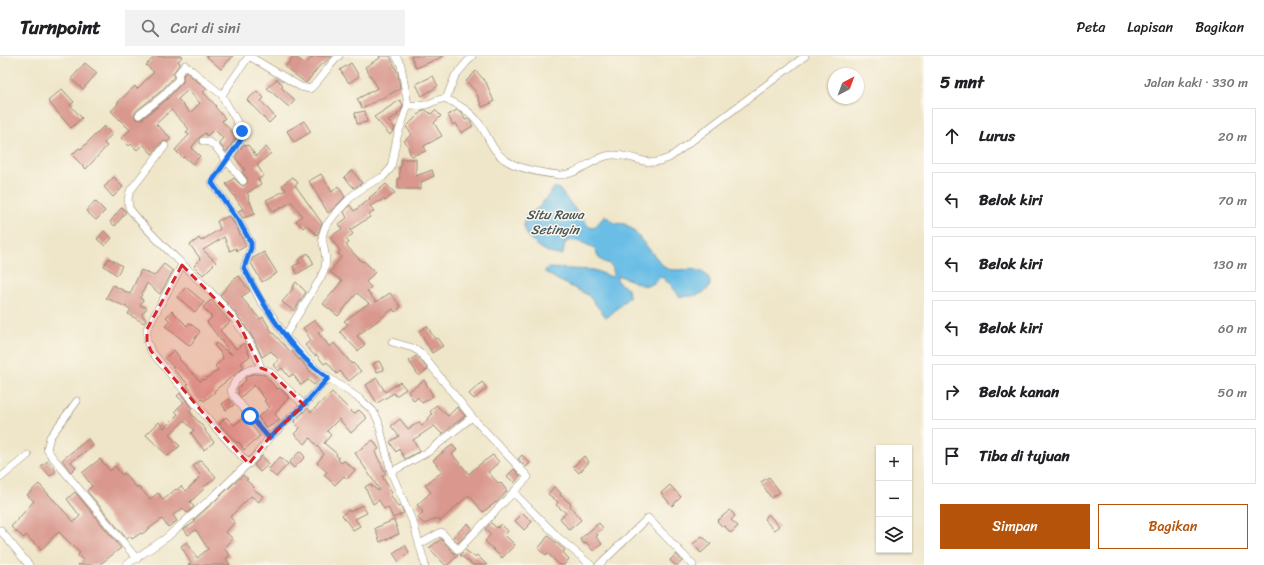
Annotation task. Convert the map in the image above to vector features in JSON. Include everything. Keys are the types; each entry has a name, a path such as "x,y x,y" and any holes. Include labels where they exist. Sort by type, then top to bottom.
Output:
{"street":[{"path":"222,95 249,56 301,87 310,89 316,84 339,56"},
{"path":"285,336 320,279 325,268 326,259 322,237 326,227 335,214 354,194 384,177 391,168 396,137 408,105 401,65 396,56"},
{"path":"446,99 454,76 472,56"},
{"path":"408,105 427,104 442,98 446,99 464,109 478,121 491,144 504,160 519,167 560,175 568,174 603,157 612,155 652,162 669,158 805,56"},
{"path":"139,114 163,96 179,79 178,74 185,65 222,95 228,108 239,124 242,131 242,138 212,183 240,223 251,243 251,248 244,268 260,300 285,336 316,370 360,399 372,411 378,420 391,472 409,511 425,565"},
{"path":"203,141 209,142 215,146 244,180"},
{"path":"165,146 130,191 128,199 129,208 182,265 233,316 246,334 258,356 262,368"},
{"path":"182,265 147,329 147,341 150,351 214,426 249,464"},
{"path":"392,342 413,348 420,352 472,417 527,475 513,492 458,550 441,532 420,544"},
{"path":"269,438 232,394 231,389 238,377 250,369 262,368 269,370 304,405"},
{"path":"126,565 166,538 249,464 256,457 269,438 304,405 328,378"},
{"path":"77,402 50,437 47,448 50,454 137,559"},
{"path":"391,472 428,452 472,417"},
{"path":"0,478 28,455"},
{"path":"513,492 560,539 591,565"},
{"path":"599,565 648,518 693,565"},
{"path":"0,530 29,565"}],"highlighted area":[{"path":"182,265 238,322 261,368 269,371 304,405 269,438 249,464 214,426 151,351 147,341 147,329"}],"water":[{"name":"Situ Rawa Setingin","path":"555,187 559,189 589,227 594,228 605,216 615,223 625,224 632,229 665,268 674,270 697,270 706,275 710,282 707,290 698,295 683,297 679,296 671,285 662,277 654,283 644,285 618,276 617,279 619,283 628,288 629,297 609,316 606,317 588,295 545,272 548,268 594,270 611,277 613,275 613,271 611,265 601,260 593,248 586,244 572,240 566,242 563,254 559,255 549,253 534,243 526,231 524,225 525,217 539,207"}],"building":[{"path":"155,56 183,56 178,61 180,63 173,73 174,77 160,92 136,111 134,115 135,118 138,120 142,119 166,100 183,82 183,75 186,72 207,89 203,92 225,118 222,121 237,137 226,152 219,143 223,138 214,129 207,136 205,133 192,147 192,149 200,156 193,164 184,157 183,158 175,150 189,135 186,132 189,129 171,110 156,124 171,138 168,142 164,141 161,143 152,154 143,144 137,150 131,144 129,146 121,138 130,130 111,111 118,104 117,103 135,86 137,89 154,72 146,65","holes":["188,90 200,103 190,113 178,99"]},
{"path":"206,56 233,56 221,69"},
{"path":"294,56 305,64 314,56 332,56 322,65 321,64 306,83 285,67"},
{"path":"379,56 390,56 398,74 400,89 362,108 357,99 378,88 365,67 380,58"},
{"path":"411,56 444,56 416,68"},
{"path":"85,63 97,73 83,89 71,79"},
{"path":"351,63 359,76 349,83 340,70"},
{"path":"476,71 486,82 494,102 482,107 476,92 466,81"},
{"path":"433,76 438,86 422,96 416,84"},
{"path":"277,79 283,85 281,87 295,100 289,107 267,88"},
{"path":"62,89 74,102 70,105 82,118 71,128 48,101"},
{"path":"257,91 264,98 261,101 275,117 269,123 247,100"},
{"path":"400,100 403,105 401,111 397,114 398,115 388,121 395,128 390,135 374,117"},
{"path":"423,110 426,110 431,114 435,110 441,116 434,123 442,136 424,146 426,151 411,156 407,144 404,141 412,134 406,127"},
{"path":"457,110 462,113 465,120 469,119 473,126 461,133 456,123 453,125 448,115"},
{"path":"365,111 367,122 357,124 355,113"},
{"path":"304,121 311,132 294,142 287,131"},
{"path":"104,126 112,134 104,143 107,146 86,169 72,155 79,148 81,149"},
{"path":"244,144 246,146 248,145 256,156 266,147 271,153 257,165 264,176 258,179 261,184 247,193 255,214 243,218 238,211 243,209 226,184 234,178 241,185 244,186 247,183 247,178 242,172 245,170 235,157"},
{"path":"401,159 416,159 416,176 432,170 434,176 421,182 421,189 398,189"},
{"path":"352,170 362,183 354,188 344,177"},
{"path":"321,174 332,192 338,186 345,197 328,213 309,181"},
{"path":"114,177 123,187 113,197 104,187"},
{"path":"293,177 298,183 295,185 322,223 317,235 306,225 303,228 296,221 302,216 292,202 273,212 266,200 286,190 282,185"},
{"path":"386,184 395,193 385,201 384,199 370,206 374,211 369,215 370,217 350,230 353,234 346,239 349,243 346,245 358,258 363,262 364,261 375,272 366,282 371,287 367,291 376,302 390,293 401,307 395,312 393,309 357,336 365,344 358,351 340,332 348,324 344,321 369,303 357,293 338,316 323,304 342,281 330,272 341,257 338,253 340,251 330,237 342,229 339,224 347,218 344,212 350,205 354,211"},
{"path":"95,201 105,211 96,220 86,211"},
{"path":"122,207 126,212 115,226 110,222"},
{"path":"229,216 246,246 237,251 236,248 230,251 224,237 203,250 216,262 203,275 194,266 200,258 190,245 199,238 201,241 220,229 217,221"},
{"path":"104,231 112,238 105,246 97,239"},
{"path":"264,252 277,273 262,282 251,263 253,258"},
{"path":"308,253 314,264 297,274 293,266 300,263 298,260"},
{"path":"109,258 122,266 117,275 104,266"},
{"path":"164,264 173,271 160,294 147,283 140,298 143,300 140,305 147,308 142,314 146,320 144,323 128,314 131,309 106,298 113,285 130,294 141,270 154,276"},
{"path":"239,276 250,291 241,297 260,319 263,317 272,332 319,380 314,385 308,380 301,385 293,374 289,377 282,368 278,371 273,365 279,360 271,351 262,357 255,341 241,320 220,295 232,281"},
{"path":"296,282 306,292 294,311 282,302 293,289 292,288"},
{"path":"186,287 204,302 195,312 177,297"},
{"path":"211,300 230,322 220,330 236,349 244,343 250,356 241,363 244,367 204,401 202,399 199,401 187,386 188,384 173,369 165,358 174,350 180,358 179,359 200,381 203,379 204,380 218,370 215,366 223,359 223,356 214,345 216,343 232,355 207,322 212,317 203,307"},
{"path":"172,311 187,326 189,323 200,331 190,346 165,326 170,321 166,317"},
{"path":"315,320 323,330 318,333 330,347 334,343 352,364 353,363 361,371 349,381 340,371 337,374 327,362 324,364 316,354 315,356 305,345 311,340 303,328"},
{"path":"427,326 435,339 437,338 443,346 432,353 419,331"},
{"path":"416,356 428,369 419,376 409,361"},
{"path":"379,361 384,370 377,372 373,364"},
{"path":"252,374 265,375 277,389 279,388 289,397 275,414 280,420 267,428 258,417 270,407 264,401 266,400 254,385 241,397 237,393 239,392 237,389 246,380 245,378"},
{"path":"377,378 385,392 400,382 406,389 396,396 394,393 377,403 366,385"},
{"path":"424,380 433,396 422,403 418,397 414,401 408,392"},
{"path":"482,382 487,388 474,399 469,394"},
{"path":"332,392 354,414 359,410 367,418 351,433 339,419 327,431 331,435 324,443 337,454 336,455 341,463 344,461 355,470 347,479 344,476 335,485 324,475 327,472 317,463 324,454 310,438 305,444 294,434 300,428 294,422 308,408 311,412"},
{"path":"180,393 192,408 189,411 206,430 205,431 214,442 204,450 191,433 194,430 184,421 169,435 180,446 168,456 146,435 159,422 164,428 178,414 175,411 184,402 177,396"},
{"path":"229,399 234,405 226,410 222,404"},
{"path":"436,405 448,416 457,407 465,416 442,434 434,426 413,440 420,451 405,459 399,449 396,452 390,442 399,436 391,426 400,419 408,429 419,422 422,426 432,414 430,412"},
{"path":"226,417 234,425 245,417 260,436 244,450 239,442 237,443 219,424"},
{"path":"88,439 93,446 71,462 76,467 71,472 62,460"},
{"path":"373,440 379,449 375,452 386,474 382,476 392,493 390,494 398,507 400,506 404,513 393,518 388,507 384,509 379,500 373,504 365,487 370,484 378,491 379,489 355,453"},
{"path":"452,445 457,450 452,454 469,474 493,455 499,462 488,472 498,483 501,483 507,491 496,503 483,512 469,495 440,521 438,518 424,524 418,518 423,512 417,505 431,492 425,485 442,472 433,460"},
{"path":"300,451 305,457 294,468 289,463"},
{"path":"522,455 530,463 526,467 518,459"},
{"path":"262,456 269,464 260,472 254,465"},
{"path":"584,456 589,462 579,473 573,467"},
{"path":"280,457 288,464 276,477 268,470"},
{"path":"100,459 110,471 115,466 122,475 124,473 137,488 138,486 150,499 158,493 163,500 181,486 186,491 201,476 193,466 201,460 216,477 190,502 194,507 187,513 183,508 173,515 177,521 168,527 162,519 142,534 141,533 132,539 130,536 127,539 87,491 92,486 82,473"},
{"path":"48,461 56,471 50,476 41,466"},
{"path":"514,469 520,476 514,483 507,476"},
{"path":"243,475 254,487 253,489 263,496 259,502 251,496 230,517 235,522 226,532 233,539 224,548 230,556 226,558 230,565 188,565 191,563 181,546 187,542 197,558 208,549 196,530 188,535 184,529 195,522 194,520"},
{"path":"769,477 780,492 771,498 761,482"},
{"path":"39,484 74,522 80,516 67,499 75,492 121,548 99,565 78,565 83,560 78,555 80,553 59,532 41,550 26,535 24,538 11,527 34,501 27,495"},
{"path":"670,485 681,497 672,506 661,493"},
{"path":"554,487 561,493 560,495 571,504 570,506 581,520 569,530 560,518 566,513 556,505 558,502 548,494"},
{"path":"362,505 367,513 355,519 360,526 353,530 342,515 349,510 350,512"},
{"path":"730,510 735,516 731,520 738,526 731,533 717,521"},
{"path":"523,513 532,522 524,530 515,521"},
{"path":"768,514 779,526 774,530 764,519"},
{"path":"394,520 399,534 380,542 375,528"},
{"path":"468,523 472,528 458,543 453,537"},
{"path":"491,523 497,528 501,524 508,531 505,535 515,545 502,558 485,541 491,534 485,529"},
{"path":"599,523 603,528 596,534 598,535 596,537 602,544 593,551 586,542 584,544 580,539"},
{"path":"548,536 565,550 563,552 569,559 564,565 560,565 547,553 546,555 538,549"},
{"path":"702,536 711,544 701,553 693,544"},
{"path":"441,539 454,553 458,555 448,565 445,565 429,548"},
{"path":"405,545 409,552 399,562 393,553"},
{"path":"465,550 475,557 477,555 487,565 473,565 460,555"},
{"path":"676,554 682,561 678,565 675,565 670,560"}],"route":[{"path":"242,131 242,138 212,183 240,223 251,243 252,246 244,268 260,300 285,336 316,370 328,378 304,405 269,438 250,416"}]}
